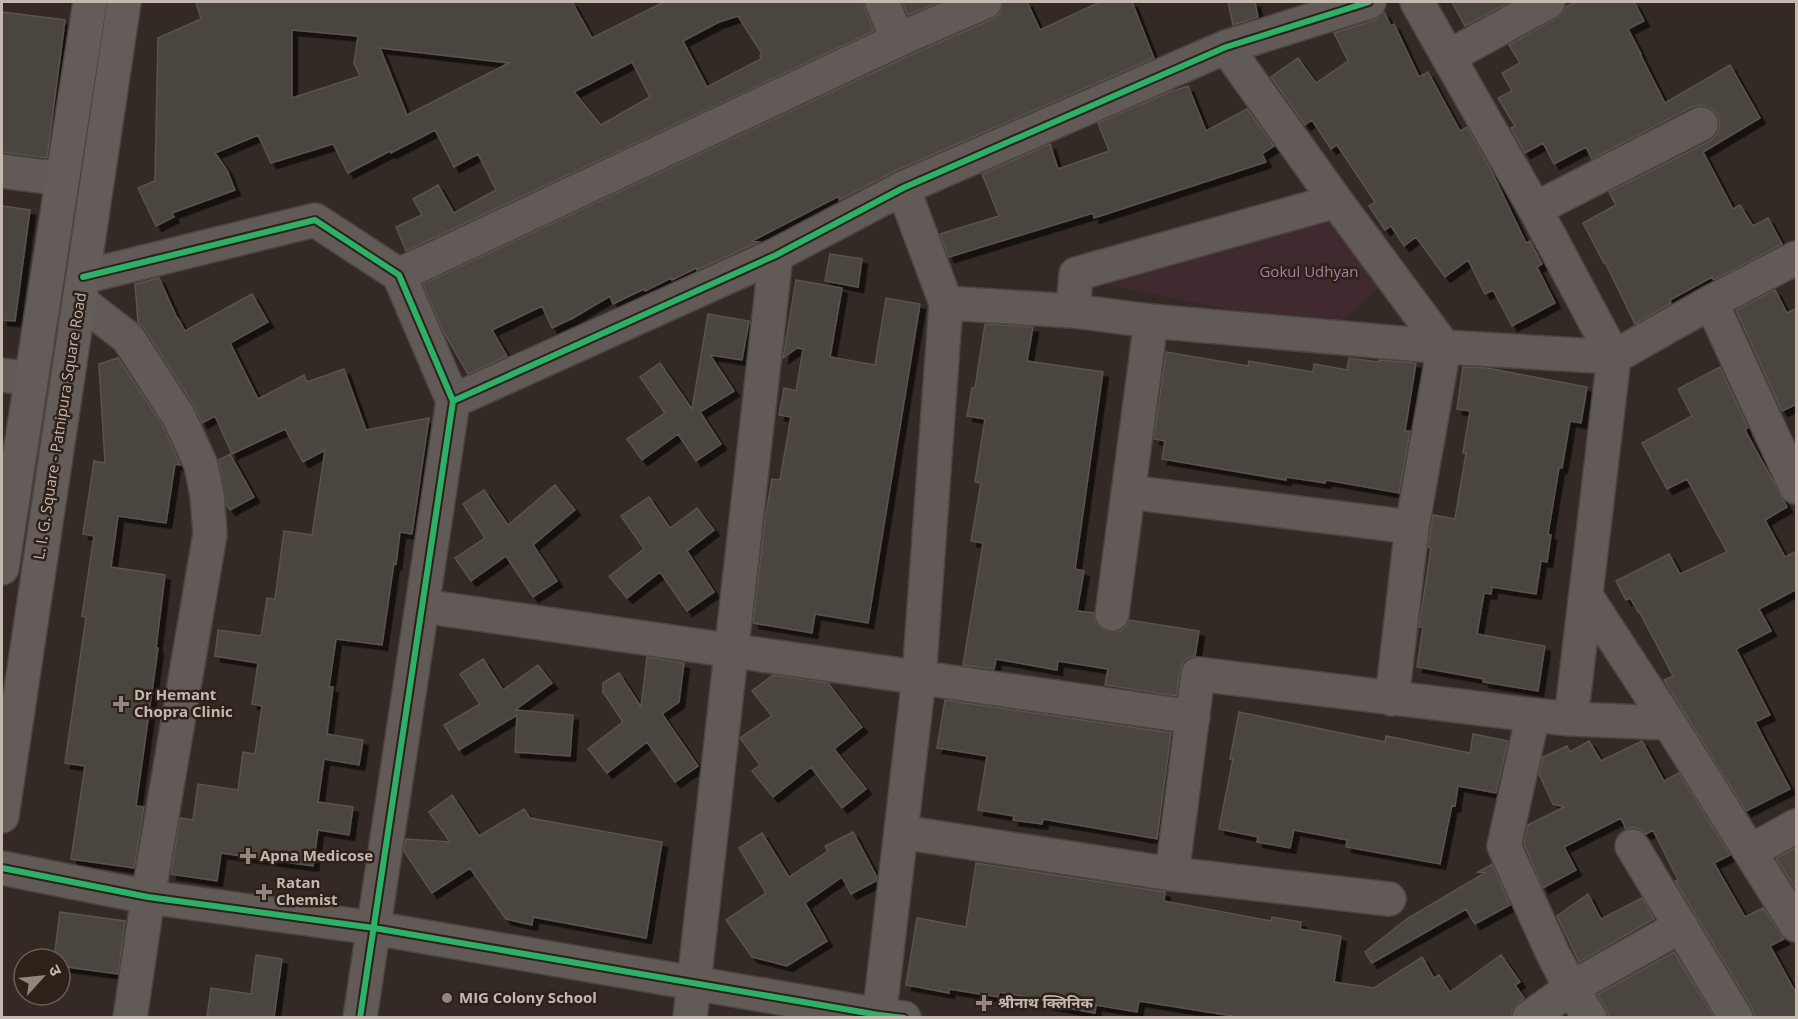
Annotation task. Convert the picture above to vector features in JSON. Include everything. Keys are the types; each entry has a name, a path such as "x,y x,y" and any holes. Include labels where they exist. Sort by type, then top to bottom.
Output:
{"main road":[{"path":"2,567 16,377 62,179 90,2"},
{"name":"L. I. G. Square - Patnipura Square Road","path":"2,816 4,782 124,2"}],"street":[{"path":"882,2 898,40"},
{"path":"399,274 898,40 985,2"},
{"path":"453,401 776,255 903,188 1227,46 1369,2"},
{"path":"1417,2 1535,209 1614,357 1571,719"},
{"path":"1448,57 1548,2"},
{"path":"1227,46 1336,201 1444,347 1412,526 1392,699"},
{"path":"1535,209 1701,124"},
{"path":"2,171 62,179"},
{"path":"2,868 148,897 374,928 888,1017 901,832 919,678 946,303 903,188"},
{"path":"1073,311 1077,274 1336,201"},
{"path":"130,1017 148,897 210,534 207,495 201,465 179,417 128,338 81,289 315,220 399,274 453,401 360,1017"},
{"path":"690,1017 776,255"},
{"path":"946,303 1073,311 1151,321 1444,347 1614,357 1711,302 1797,258"},
{"path":"1711,302 1797,487"},
{"path":"1112,614 1151,321"},
{"path":"1128,492 1412,526"},
{"path":"1586,596 1797,926"},
{"path":"422,606 1193,717"},
{"path":"1172,873 1198,674 1571,719 1669,723"},
{"path":"1533,715 1504,846 1554,956 1590,1017"},
{"path":"1751,851 1797,826"},
{"path":"901,832 1172,873 1389,899"},
{"path":"1632,846 1736,1017"},
{"path":"1529,1017 1571,988 1681,926"}],"green space":[{"name":"Gokul Udhyan","path":"1329,210 1385,282 1331,331 1085,280"}],"building":[{"path":"196,2 572,2 592,38 664,2 864,2 874,31 406,251 396,227 422,215 413,199 438,185 454,213 496,190 478,154 454,167 435,130 348,173 333,144 271,163 258,135 215,153 227,170 235,190 172,213 174,217 156,226 138,188 155,181 158,38 201,19","holes":["738,16 762,54 761,59 707,87 683,41 719,22","292,30 358,36 354,63 360,76 292,98","380,48 509,63 407,115","632,62 650,97 601,125 574,92"]},
{"path":"902,2 936,2 937,3 908,15"},
{"path":"1003,2 1027,2 1040,30 1100,2 1132,2 1154,58 895,171 839,200 839,196 752,241 759,242 697,270 696,268 672,280 671,278 613,304 610,296 552,328 542,306 492,330 507,356 468,374 443,331 423,284 906,57 993,19 1000,13"},
{"path":"1228,2 1255,2 1258,17 1233,25"},
{"path":"1452,2 1510,2 1465,26"},
{"path":"1576,2 1634,2 1644,21 1628,29 1665,103 1730,65 1760,118 1703,152 1733,209 1740,205 1753,226 1768,218 1782,244 1714,280 1712,277 1670,300 1671,303 1635,324 1583,223 1616,205 1609,192 1710,141 1717,134 1720,124 1718,116 1712,109 1701,105 1692,107 1592,159 1586,147 1554,164 1543,143 1525,153 1511,128 1515,126 1498,98 1512,91 1502,73 1520,63 1509,45 1557,18 1564,12 1565,7"},
{"path":"2,12 65,20 47,158 2,152"},
{"path":"1384,12 1391,26 1394,24 1419,77 1428,72 1460,131 1467,127 1492,172 1526,243 1530,241 1542,264 1537,267 1555,303 1512,326 1493,290 1485,294 1468,260 1445,277 1416,237 1404,246 1391,226 1385,230 1369,206 1375,202 1337,145 1331,149 1312,120 1305,125 1271,77 1298,58 1316,83 1348,61 1334,33 1375,20"},
{"path":"1188,86 1206,131 1247,109 1274,146 1262,154 1266,162 1094,218 1093,213 949,257 940,234 999,216 982,174 1050,144 1058,169 1109,151 1098,123"},
{"path":"2,206 30,210 15,321 2,320"},
{"path":"830,254 862,259 858,287 825,281"},
{"path":"159,278 185,331 252,294 268,322 230,343 258,399 304,375 307,382 344,369 366,430 429,418 412,534 400,532 382,645 336,639 329,687 333,687 327,734 363,740 359,765 324,759 318,802 353,807 349,835 318,830 313,866 221,853 217,881 171,874 180,818 193,820 198,784 238,790 243,752 255,754 262,706 252,704 258,663 215,656 218,630 261,636 267,598 275,599 284,531 312,535 325,450 303,462 285,429 232,454 215,416 202,423 195,407 138,322 135,284"},
{"path":"796,280 842,288 830,357 875,365 886,298 920,304 868,623 815,614 812,633 753,623 772,479 780,480 791,417 779,415 784,388 796,391 803,349 797,348 783,358"},
{"path":"1775,290 1787,313 1797,308 1797,404 1782,411 1736,310"},
{"path":"708,314 749,321 742,360 710,355 734,391 700,412 721,444 696,461 678,434 642,460 627,439 665,413 640,377 660,363 692,409"},
{"path":"985,324 1033,327 1027,361 1103,372 1075,569 1084,571 1077,611 1094,613 1095,622 1100,628 1109,632 1120,631 1129,620 1199,631 1195,656 1183,662 1176,696 1105,685 1108,669 1058,661 1057,670 996,659 994,669 963,665 983,543 971,541 981,483 975,482 985,419 967,416 972,388 975,388"},
{"path":"1166,352 1248,366 1249,361 1313,372 1314,364 1347,370 1349,358 1416,363 1405,431 1410,431 1399,493 1326,480 1325,483 1286,477 1286,480 1162,459 1165,441 1154,439"},
{"path":"118,358 163,426 180,465 175,464 166,523 118,516 111,567 165,575 156,648 158,648 136,806 144,807 134,868 71,859 85,766 65,763 86,617 82,616 94,536 83,534 94,461 105,463 99,364"},
{"path":"1463,367 1487,368 1587,387 1581,423 1570,421 1562,468 1559,468 1548,534 1551,535 1547,562 1541,561 1536,594 1492,587 1491,594 1484,593 1477,634 1545,646 1538,691 1483,682 1484,679 1417,667 1423,627 1419,627 1431,548 1428,547 1433,515 1455,519 1466,453 1463,453 1470,411 1457,409"},
{"path":"1720,367 1748,428 1745,430 1787,507 1765,520 1785,557 1797,551 1797,589 1759,609 1771,631 1736,649 1770,715 1755,722 1790,789 1746,811 1664,680 1673,676 1640,613 1630,598 1626,600 1616,581 1669,554 1680,574 1727,552 1687,479 1667,489 1642,443 1692,416 1678,389"},
{"path":"230,454 254,497 230,510 226,504 219,460"},
{"path":"555,485 575,510 533,545 557,581 533,597 506,556 471,581 455,558 485,538 463,504 484,490 508,525"},
{"path":"649,497 670,528 697,508 714,530 687,551 714,592 687,611 660,572 627,598 609,576 644,549 621,516"},
{"path":"647,657 684,663 679,702 662,714 698,766 675,782 647,742 607,773 588,749 623,722 603,692 603,683 619,673 641,707"},
{"path":"483,659 503,690 538,665 552,683 515,710 573,715 570,756 515,752 517,715 459,750 444,725 480,704 460,674"},
{"path":"773,675 828,683 862,727 834,749 866,789 842,808 811,767 773,797 752,771 760,765 740,738 772,716 752,691"},
{"path":"945,700 1171,733 1157,839 1043,819 1042,824 1013,820 1014,816 978,810 987,756 937,748"},
{"path":"1239,712 1385,742 1386,736 1470,753 1473,734 1508,741 1496,793 1458,786 1440,864 1346,847 1347,840 1294,830 1290,848 1257,842 1258,837 1219,829 1233,759 1230,759"},
{"path":"1589,741 1601,761 1642,741 1664,781 1679,773 1730,855 1714,863 1745,917 1763,908 1784,939 1770,946 1797,995 1797,1017 1755,1017 1752,1008 1675,881 1678,880 1653,830 1646,834 1632,827 1626,829 1621,818 1564,847 1576,870 1543,888 1524,844 1528,825 1564,807 1553,804 1539,774 1543,757 1567,746 1570,752"},
{"path":"452,795 479,836 524,809 530,818 662,842 646,938 533,917 532,925 506,919 470,868 432,893 404,851 406,839 450,842 429,812"},
{"path":"853,832 877,877 876,881 851,894 842,877 805,903 827,941 787,966 752,957 726,920 766,893 739,848 762,833 789,877 828,851 825,846"},
{"path":"1797,847 1797,891 1776,858"},
{"path":"976,863 1165,892 1164,901 1271,921 1272,917 1301,922 1300,929 1341,936 1334,982 1374,988 1422,957 1434,978 1439,975 1450,992 1501,955 1520,982 1515,985 1524,998 1512,1010 1511,1017 1239,1017 1139,1001 1137,1012 1096,1005 1095,1013 1045,1004 1046,1000 999,992 998,997 949,989 949,993 906,985 917,918 966,927"},
{"path":"1492,864 1510,905 1475,924 1466,909 1372,963 1365,952 1408,918 1485,873 1478,872"},
{"path":"1588,894 1601,919 1642,898 1654,919 1579,962 1557,916"},
{"path":"60,912 125,921 118,974 72,968 72,947 56,947"},
{"path":"1674,952 1714,1017 1609,1017 1597,995"},
{"path":"256,955 282,959 274,1017 207,1017 211,988 251,994"}],"cycle path":[{"path":"453,401 776,255 903,188 1226,47 1369,2"},
{"path":"83,277 315,220 399,275 453,401 360,1018"},
{"path":"2,868 148,897 374,928 904,1018"}],"place":[{"name":"Dr Hemant Chopra Clinic","path":"121,704"},
{"name":"Apna Medicose","path":"248,856"},
{"name":"Ratan Chemist","path":"264,892"},
{"name":"MIG Colony School","path":"447,998"},
{"name":"श्रीनाथ क्लिनिक","path":"984,1003"}]}
